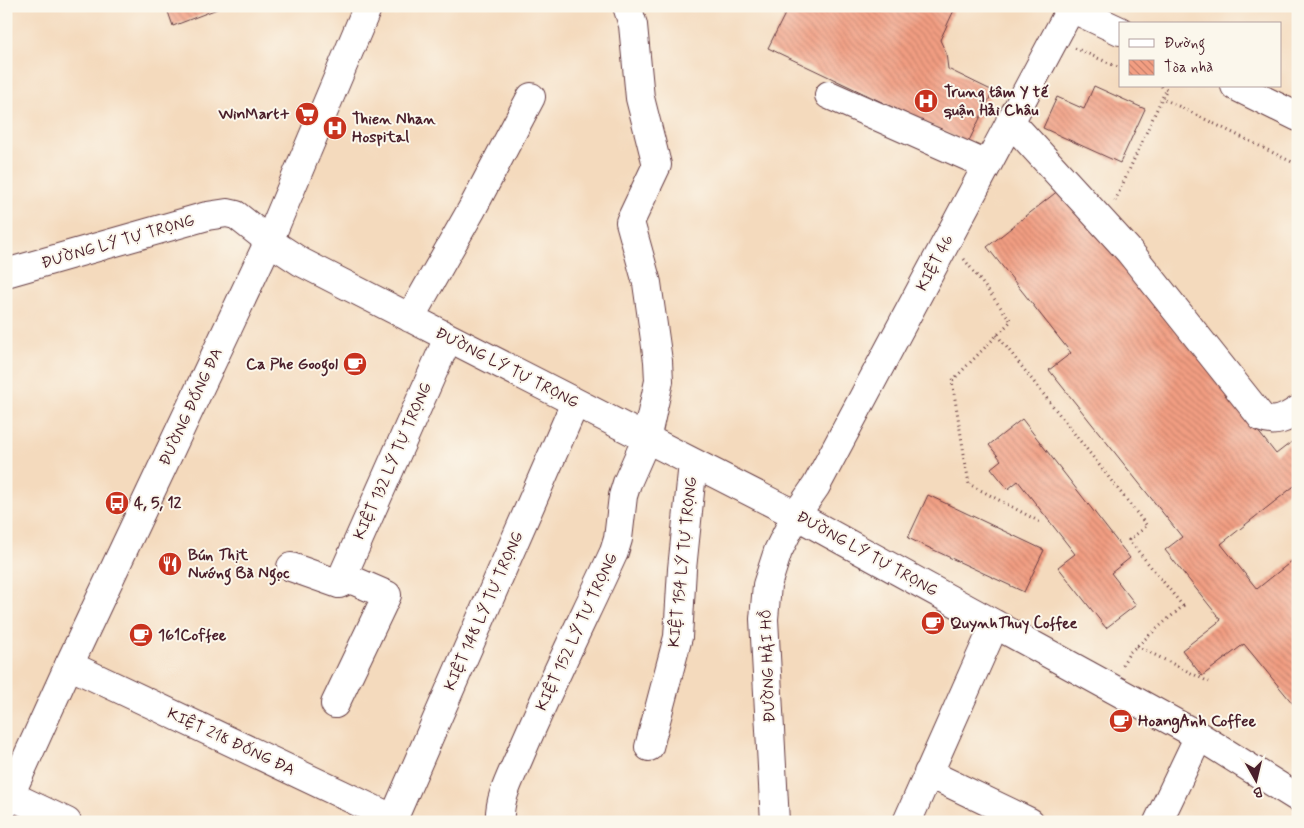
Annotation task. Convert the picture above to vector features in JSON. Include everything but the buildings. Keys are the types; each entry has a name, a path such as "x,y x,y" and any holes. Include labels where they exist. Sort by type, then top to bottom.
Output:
{"street":[{"name":"ĐƯỜNG ĐỐNG ĐA","path":"11,785 269,241 368,6"},
{"name":"KIỆT 152 LÝ TỰ TRỌNG","path":"500,822 499,814 502,799 528,738 614,552 627,483 646,440 658,381 659,370 648,283 630,222 656,165 640,98 633,25 627,6"},
{"path":"1119,31 1073,9 1068,44 1016,128 1129,251 1262,418 1274,422 1298,410"},
{"name":"KIỆT 46","path":"796,516 816,486 987,165 1016,128 1073,9"},
{"path":"1239,88 1298,116"},
{"path":"829,96 987,165"},
{"path":"410,318 472,209 531,97"},
{"name":"ĐƯỜNG LÝ TỰ TRỌNG","path":"6,273 220,213 236,214 269,241 301,262 796,516 1199,736 1298,798"},
{"name":"KIỆT 132 LÝ TỰ TRỌNG","path":"339,584 448,338"},
{"name":"KIỆT 148 LÝ TỰ TRỌNG","path":"393,820 575,403"},
{"name":"KIỆT 154 LÝ TỰ TRỌNG","path":"649,747 678,637 692,463"},
{"name":"ĐƯỜNG HẢI HỒ","path":"776,822 764,619 765,601 771,568 796,516"},
{"path":"291,567 339,584 350,579 387,596 334,704"},
{"path":"907,822 995,624"},
{"name":"KIỆT 218 ĐỐNG ĐA","path":"69,665 393,820"},
{"path":"1158,822 1199,736"},
{"path":"928,773 1030,822"},
{"path":"11,785 67,822"}],"path":[{"path":"1068,44 1119,68"},
{"path":"1104,224 1167,89 1165,88"},
{"path":"1162,98 1298,165"},
{"path":"960,255 1011,321 952,381 970,484 1042,523"},
{"path":"997,335 1147,526 1129,540 1184,606 1130,652 1108,687"},
{"path":"1137,646 1209,682"}],"place":[{"name":"Trung tâm Y tế quận Hải Châu","path":"926,101"},
{"name":"WinMart+","path":"307,114"},
{"name":"Thien Nhan Hospital","path":"335,128"},
{"name":"Ca Phe Googol","path":"355,364"},
{"name":"4, 5, 12","path":"117,503"},
{"name":"Bún Thịt Nướng Bà Ngọc","path":"170,564"},
{"name":"QuynhThuy Coffee","path":"933,623"},
{"name":"161Coffee","path":"141,635"},
{"name":"HoangAnh Coffee","path":"1121,721"}]}
